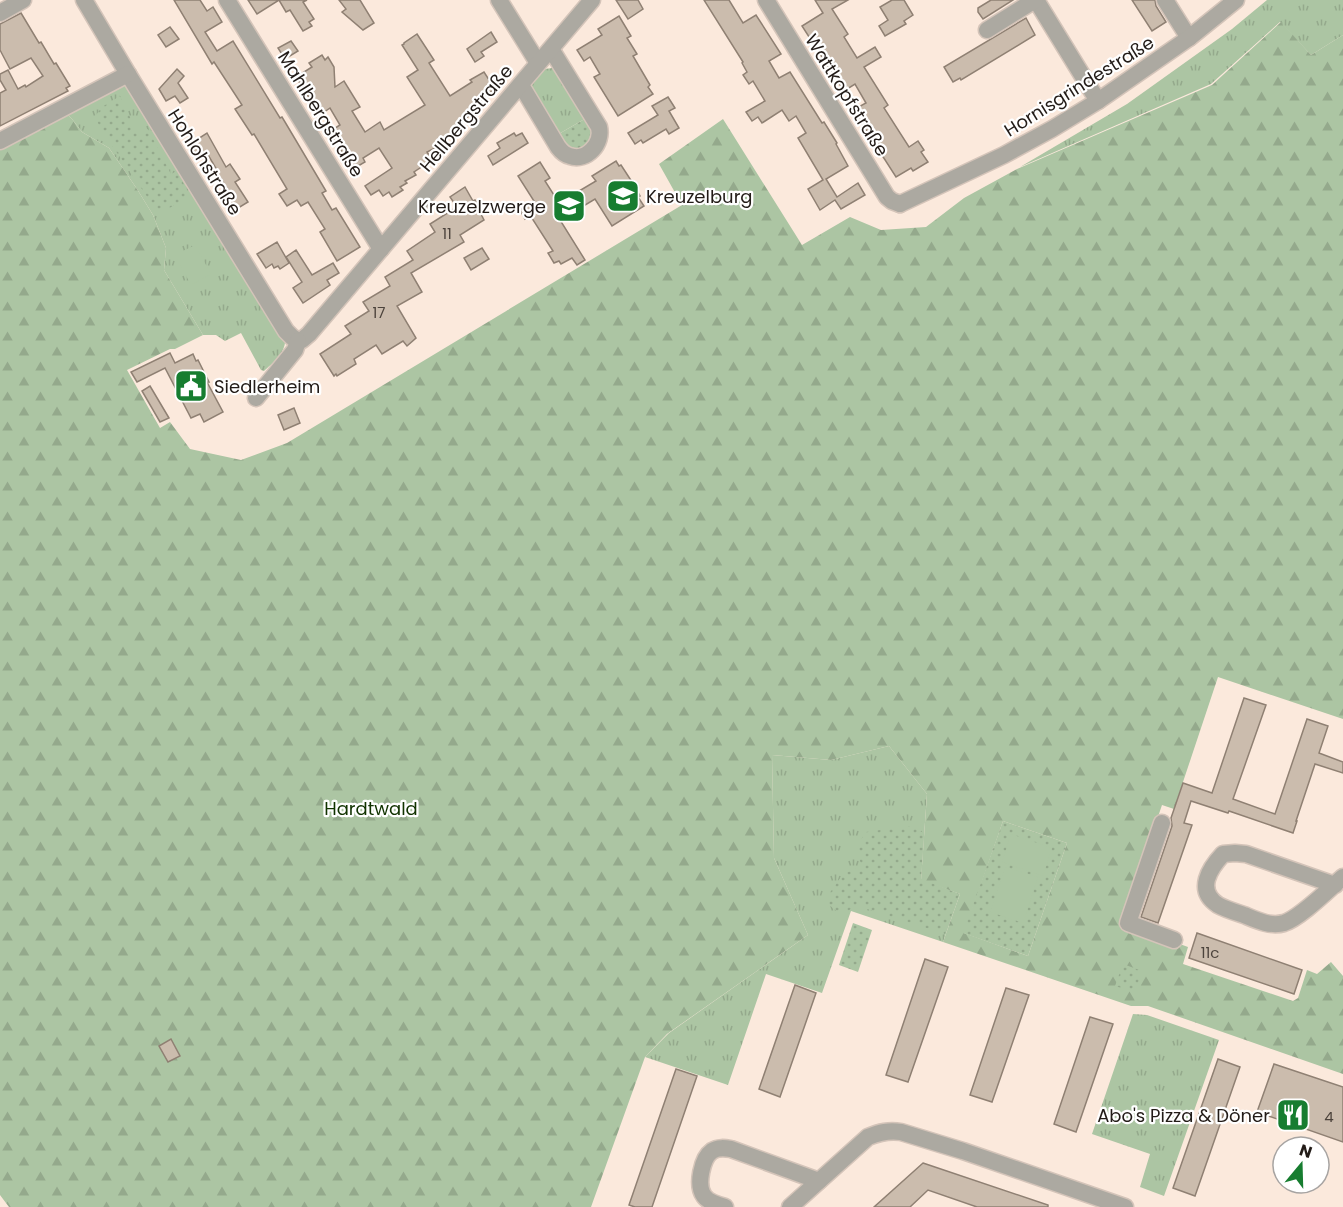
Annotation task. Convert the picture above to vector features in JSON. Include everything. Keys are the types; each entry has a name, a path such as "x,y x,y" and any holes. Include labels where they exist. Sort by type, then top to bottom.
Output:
{"street":[{"path":"0,13 23,0"},
{"name":"Hohlohstraße","path":"84,0 286,331 298,340"},
{"name":"Mahlbergstraße","path":"227,0 381,249"},
{"path":"499,0 538,63"},
{"name":"Hellbergstraße","path":"256,398 296,350 298,340 302,340 309,334 592,0"},
{"name":"Wattkopfstraße","path":"766,0 887,197 900,207"},
{"path":"987,30 1036,0 1098,101"},
{"path":"1165,0 1190,38"},
{"name":"Hornisgrindestraße","path":"900,207 1004,155 1098,101 1190,38 1236,0"},
{"path":"521,85 558,147 564,153 571,157 579,157 594,148 600,135 599,127 551,49"},
{"path":"0,141 128,74"},
{"path":"1162,823 1128,923 1174,940"},
{"path":"1235,853 1246,854 1340,883 1292,920 1273,925 1215,903 1206,892 1205,886 1211,869 1223,854 1235,853"},
{"path":"790,1207 868,1137 892,1130 963,1151 1125,1207"},
{"path":"725,1207 703,1196 699,1179 707,1156 718,1148 732,1149 819,1181"}],"green space":[{"path":"1267,0 1343,0 1343,35 1311,55 1280,22 1211,84 1020,167 1127,104 1232,29"},
{"name":"Hardtwald","path":"1281,22 1311,55 1343,35 1343,719 1218,677 1174,809 1162,805 1122,923 1188,947 1183,964 1293,1001 1298,998 1307,970 1317,974 1331,962 1343,976 1343,1074 1148,1006 1131,1006 943,942 960,894 921,880 927,794 889,746 831,760 772,755 774,858 808,935 667,1034 645,1057 591,1207 9,1207 0,1195 0,148 66,113 82,132 109,148 153,215 166,248 164,270 203,335 127,370 160,428 170,422 190,449 241,460 287,443 682,205 659,164 723,119 802,245 850,217 881,230 926,227 964,198 1017,169 1212,85","holes":["1003,821 1067,843 1028,956 964,933"]},
{"path":"545,69 559,70 588,117 557,135 530,88"},
{"path":"124,85 128,87 285,340 281,353 264,371 261,370 241,333 225,341 216,335 203,335 164,270 166,248 153,215 137,189 109,148 82,132 66,113"},
{"path":"120,96 138,134 148,129 171,174 177,171 190,196 159,214 98,123 96,115 102,107"},
{"path":"588,117 594,140 575,152 557,135"},
{"path":"195,245 211,274 191,285 175,255"},
{"path":"889,746 927,794 921,879 960,894 943,942 851,911 822,993 766,974 728,1085 645,1057 669,1033 808,935 774,858 772,755 831,760"},
{"path":"1003,821 1067,843 1028,956 963,933"},
{"path":"909,826 924,833 921,879 959,894 945,934 855,905 848,911 842,912 828,904 829,894 843,874 862,866 855,848 866,832"},
{"path":"1011,834 1052,848 1043,876 1002,862"},
{"path":"1005,867 1038,877 1023,923 990,912"},
{"path":"853,923 872,930 858,972 839,965"},
{"path":"1123,964 1142,971 1135,992 1115,986"},
{"path":"1133,1014 1147,1015 1219,1040 1164,1196 1140,1187 1150,1154 1092,1134"}],"building":[{"path":"174,0 200,0 207,11 213,7 222,22 205,32 217,51 233,41 326,191 322,193 332,210 336,208 360,247 337,261 320,232 325,229 308,202 301,206 297,200 287,206 279,194 287,189 254,134 252,135 235,109 242,105 214,62 212,64"},
{"path":"248,0 279,0 257,14"},
{"path":"279,0 307,0 303,2 314,19 309,22 312,26 303,31 290,10 286,12"},
{"path":"339,0 360,0 374,23 363,30 342,12 346,9"},
{"path":"616,0 638,0 643,9 628,19"},
{"path":"704,0 729,0 743,23 756,15 781,54 769,61 779,78 790,72 837,143 848,166 826,179 837,197 858,183 865,195 841,209 835,200 820,210 808,189 823,180 798,138 806,133 796,116 789,121 782,110 762,123 758,117 752,121 746,112 765,101 753,81 749,84 743,75 747,72 743,62"},
{"path":"815,0 848,0 832,9 848,34 844,37 857,58 875,47 881,57 864,67 888,105 884,108 909,147 918,141 924,150 921,152 928,162 896,177 853,110 866,103 855,84 844,91 802,26 823,13"},
{"path":"892,0 904,0 913,15 904,21 906,24 885,36 879,26 888,20 880,7"},
{"path":"991,0 1013,0 983,19 978,8"},
{"path":"1132,0 1155,0 1166,22 1152,31"},
{"path":"21,13 70,86 66,88 68,91 0,126 0,93 6,90 0,80 0,74 8,70 18,89 25,85 26,87 43,76 31,58 10,69 0,50 0,24"},
{"path":"619,16 631,36 627,38 637,54 633,56 653,94 618,116 594,77 600,74 590,57 584,61 577,50 602,35 598,29"},
{"path":"1026,18 1035,35 961,80 960,78 953,82 944,67"},
{"path":"170,27 179,39 166,47 158,35"},
{"path":"491,32 497,42 481,52 484,56 475,62 467,49"},
{"path":"417,34 434,60 429,63 450,96 484,72 495,89 472,107 475,112 456,125 459,130 435,144 437,147 427,152 432,160 414,172 416,175 405,181 407,183 400,187 403,190 392,197 389,192 383,196 379,190 371,195 365,186 392,168 379,148 363,158 365,162 353,169 329,132 340,125 330,108 320,115 296,77 312,67 309,63 322,55 325,60 328,57 334,67 335,87 344,81 360,107 352,111 365,132 380,122 384,130 425,105 407,77 418,70 402,45"},
{"path":"291,41 298,51 285,59 278,48"},
{"path":"177,69 184,76 178,83 188,98 180,103 175,96 166,101 159,89"},
{"path":"668,97 675,108 669,111 679,128 669,134 666,129 643,143 641,140 635,144 628,133 658,115 652,106"},
{"path":"207,133 226,167 230,164 240,179 235,182 248,202 230,213 221,198 230,193 207,153 198,158 190,144"},
{"path":"514,133 516,136 522,133 528,143 493,165 488,156 500,148 497,143"},
{"path":"616,161 634,185 644,206 612,226 595,199 560,220 585,260 577,265 572,258 561,264 559,261 554,263 548,253 553,251 530,215 525,219 520,210 534,201 518,176 540,162 550,178 545,181 559,203 596,181 592,176"},
{"path":"465,187 483,213 481,214 484,220 460,235 464,242 411,273 422,292 397,306 416,338 407,346 403,341 382,354 376,345 354,359 356,364 334,376 320,354 351,334 345,326 369,311 363,302 390,286 385,277 413,260 407,251 435,232 430,224 457,207 450,197"},
{"path":"277,242 289,263 280,269 278,266 274,268 272,264 266,268 257,254"},
{"path":"482,248 489,259 471,270 464,258"},
{"path":"296,250 312,275 333,263 339,273 327,280 330,285 303,303 293,288 302,282 286,257"},
{"name":"Siedlerheim","path":"170,353 175,363 193,354 223,412 204,422 200,414 191,418 165,368 137,382 131,372"},
{"path":"150,386 169,418 160,422 142,391"},
{"path":"294,408 300,423 284,430 278,415"},
{"path":"1244,698 1266,705 1233,799 1275,814 1307,719 1328,726 1319,753 1343,762 1343,773 1315,764 1293,833 1229,811 1228,813 1191,801 1184,823 1192,825 1158,923 1141,917 1172,826 1171,818 1183,783 1212,793"},
{"path":"1197,933 1302,970 1294,994 1189,958"},
{"path":"925,959 948,967 908,1082 886,1075"},
{"path":"795,985 816,993 780,1097 759,1089"},
{"path":"1006,988 1029,995 992,1102 970,1095"},
{"path":"1090,1017 1113,1024 1076,1132 1054,1124"},
{"path":"171,1039 180,1056 168,1062 159,1046"},
{"path":"1218,1059 1240,1067 1195,1196 1173,1188"},
{"path":"1274,1064 1343,1087 1343,1142 1331,1138 1331,1135 1323,1135 1257,1112"},
{"path":"676,1069 697,1076 652,1207 635,1207 629,1205"},
{"path":"923,1163 1048,1205 1048,1207 977,1207 928,1190 910,1207 874,1207"}],"place":[{"name":"Kreuzelburg","path":"623,196"},
{"name":"Kreuzelzwerge","path":"569,206"},
{"name":"Siedlerheim","path":"191,386"},
{"name":"Abo's Pizza & Döner","path":"1293,1115"}]}
